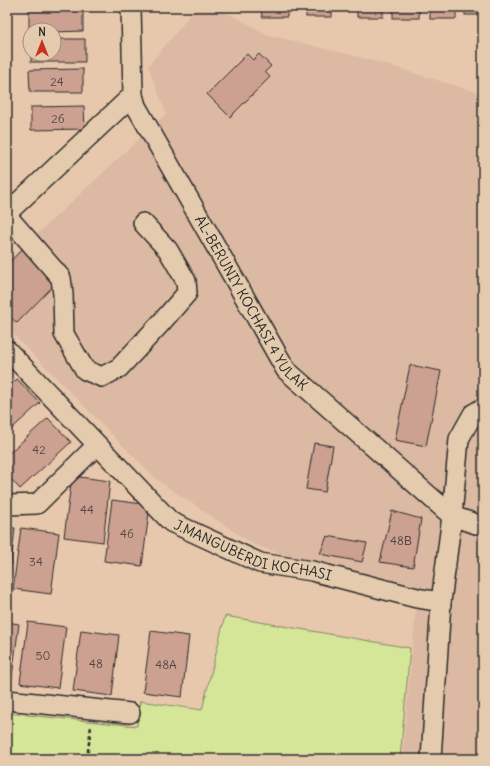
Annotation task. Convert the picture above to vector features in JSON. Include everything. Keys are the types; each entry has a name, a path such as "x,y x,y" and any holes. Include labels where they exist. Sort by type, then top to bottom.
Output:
{"street":[{"name":"AL-BERUNIY KOCHASI 4 YULAK","path":"131,7 133,95 136,106 286,370 452,516 476,524 483,524"},
{"path":"133,95 7,215 61,278 64,334 85,370 102,377 119,368 160,324 187,292 186,281 168,250 143,223"},
{"name":"J.MANGUBERDI KOCHASI","path":"7,350 171,522 260,563 312,570 417,598 441,602"},
{"path":"431,759 441,602 452,516 459,439 473,414 483,408"},
{"path":"7,504 37,504 97,445"},
{"path":"7,700 130,713"}],"path":[{"path":"87,759 93,709"}],"shaded area":[{"path":"197,7 216,7 269,35 364,58 483,94 483,759 402,759 417,598 254,545 156,479 7,328 7,262 166,114 148,66"}],"green space":[{"path":"225,616 410,648 400,759 7,759 7,713 137,726 140,701 202,710"}],"building":[{"path":"261,7 287,7 287,17 262,17"},
{"path":"306,7 332,7 332,17 306,17"},
{"path":"357,7 383,7 383,17 357,17"},
{"path":"393,7 419,7 419,18 393,18"},
{"path":"430,7 456,7 456,19 430,19"},
{"path":"465,7 483,7 483,15 465,15"},
{"path":"83,8 83,31 62,32 62,22 29,22 29,9"},
{"path":"62,39 85,39 85,62 62,62"},
{"path":"247,54 253,60 259,54 271,66 265,72 270,77 230,117 207,94"},
{"path":"83,69 83,92 30,92 29,70"},
{"path":"84,106 85,129 31,130 31,107"},
{"path":"23,248 58,281 17,323 7,314 7,265"},
{"path":"410,365 441,371 426,446 395,440"},
{"path":"17,379 40,403 7,433 7,388"},
{"path":"48,418 71,442 20,489 7,475 7,455"},
{"path":"314,443 333,446 325,492 306,489"},
{"path":"72,476 110,481 103,542 64,537"},
{"path":"112,500 150,505 142,566 104,561"},
{"path":"392,511 421,519 413,567 380,562"},
{"path":"7,527 15,528 8,589 7,589"},
{"path":"21,528 59,533 51,594 13,589"},
{"path":"327,536 367,543 362,562 320,554"},
{"path":"7,622 19,624 11,684 7,684"},
{"path":"28,622 66,627 58,688 20,683"},
{"path":"81,630 119,635 112,696 73,691"},
{"path":"151,631 189,636 182,697 143,692"}]}
